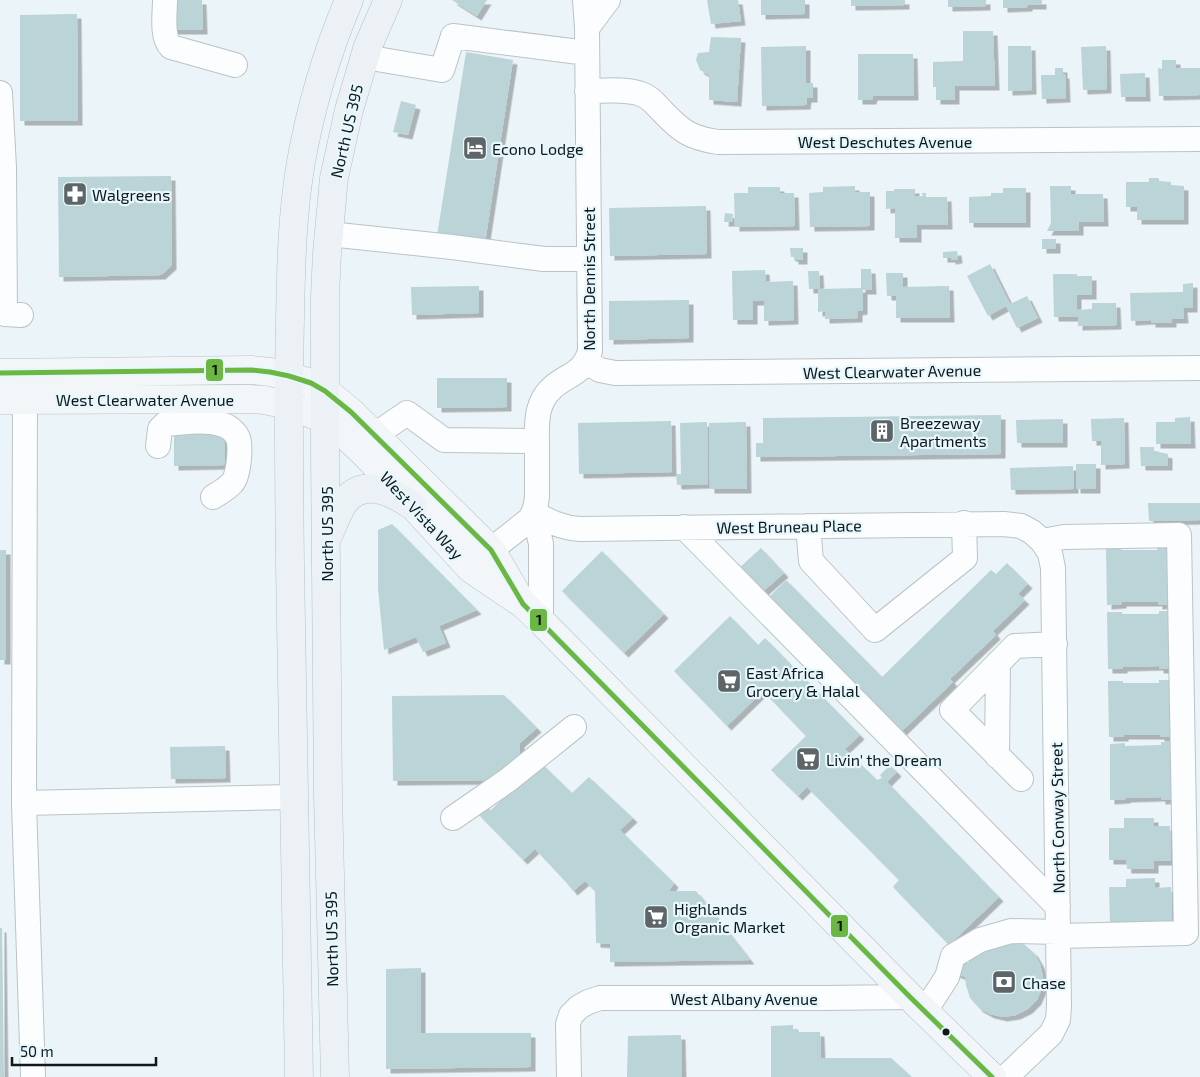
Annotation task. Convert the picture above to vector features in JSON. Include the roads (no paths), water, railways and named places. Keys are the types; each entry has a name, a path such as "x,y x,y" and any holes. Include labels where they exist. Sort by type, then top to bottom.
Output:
{"highway":[{"path":"299,1077 293,797 289,445 292,232 301,164 309,124 326,61 349,0"},
{"name":"North US 395","path":"335,1077 328,796 324,456 325,297 334,178 341,142 354,89 374,30 388,0"},
{"path":"326,542 344,502 359,491 368,488 386,490 413,506"}],"main road":[{"name":"West Clearwater Avenue","path":"7,378 252,370 289,376 325,390"},
{"name":"West Vista Way","path":"325,390 375,435 491,550 532,613"},
{"name":"West Clearwater Avenue","path":"13,400 250,399 290,406 325,420"},
{"name":"West Vista Way","path":"325,420 356,446 471,569 532,613 992,1077"}],"street":[{"path":"165,0 166,42 171,46 235,64"},
{"name":"North Dennis Street","path":"532,613 541,544 534,513 536,507 539,410 545,396 555,386 578,372 586,362 591,346 587,28 585,0"},
{"path":"587,28 608,0"},
{"path":"365,57 442,70 453,36 587,53"},
{"name":"West Deschutes Avenue","path":"587,92 627,91 643,95 684,131 699,139 718,142 1200,139"},
{"path":"0,92 5,314 22,315"},
{"path":"329,234 544,259 589,259"},
{"name":"West Clearwater Avenue","path":"586,362 600,370 615,373 1200,368"},
{"path":"13,400 33,1077"},
{"path":"375,435 407,413 444,440 537,441"},
{"path":"158,446 160,429 166,424 207,422 222,424 233,430 238,439 239,467 236,478 231,484 212,497"},
{"path":"471,569 534,513"},
{"name":"West Bruneau Place","path":"534,513 556,524 573,528 1004,524 1021,526 1032,532 1042,541"},
{"path":"808,526 811,561 875,630 965,558 964,523"},
{"path":"684,527 1058,907"},
{"path":"918,1004 947,977 953,956 980,940 1011,931 1058,934 1186,933 1179,534 1064,536 1042,541"},
{"name":"North Conway Street","path":"1006,1077 1051,1034 1058,1020 1059,1006 1053,568 1050,553 1042,541"},
{"path":"1021,779 952,710 1015,646 1054,644"},
{"path":"998,663 998,756"},
{"path":"453,818 508,780 574,726"},
{"path":"24,803 293,797"},
{"name":"West Albany Avenue","path":"568,1077 568,1024 571,1015 579,1007 600,998 824,998 918,1004"}],"place":[{"name":"Econo Lodge","path":"475,148"},
{"name":"Walgreens","path":"75,194"},
{"name":"Breezeway Apartments","path":"882,431"},
{"name":"East Africa Grocery & Halal","path":"729,681"},
{"name":"Livin' the Dream","path":"808,759"},
{"name":"Highlands Organic Market","path":"656,917"},
{"name":"Chase","path":"1004,982"}]}
